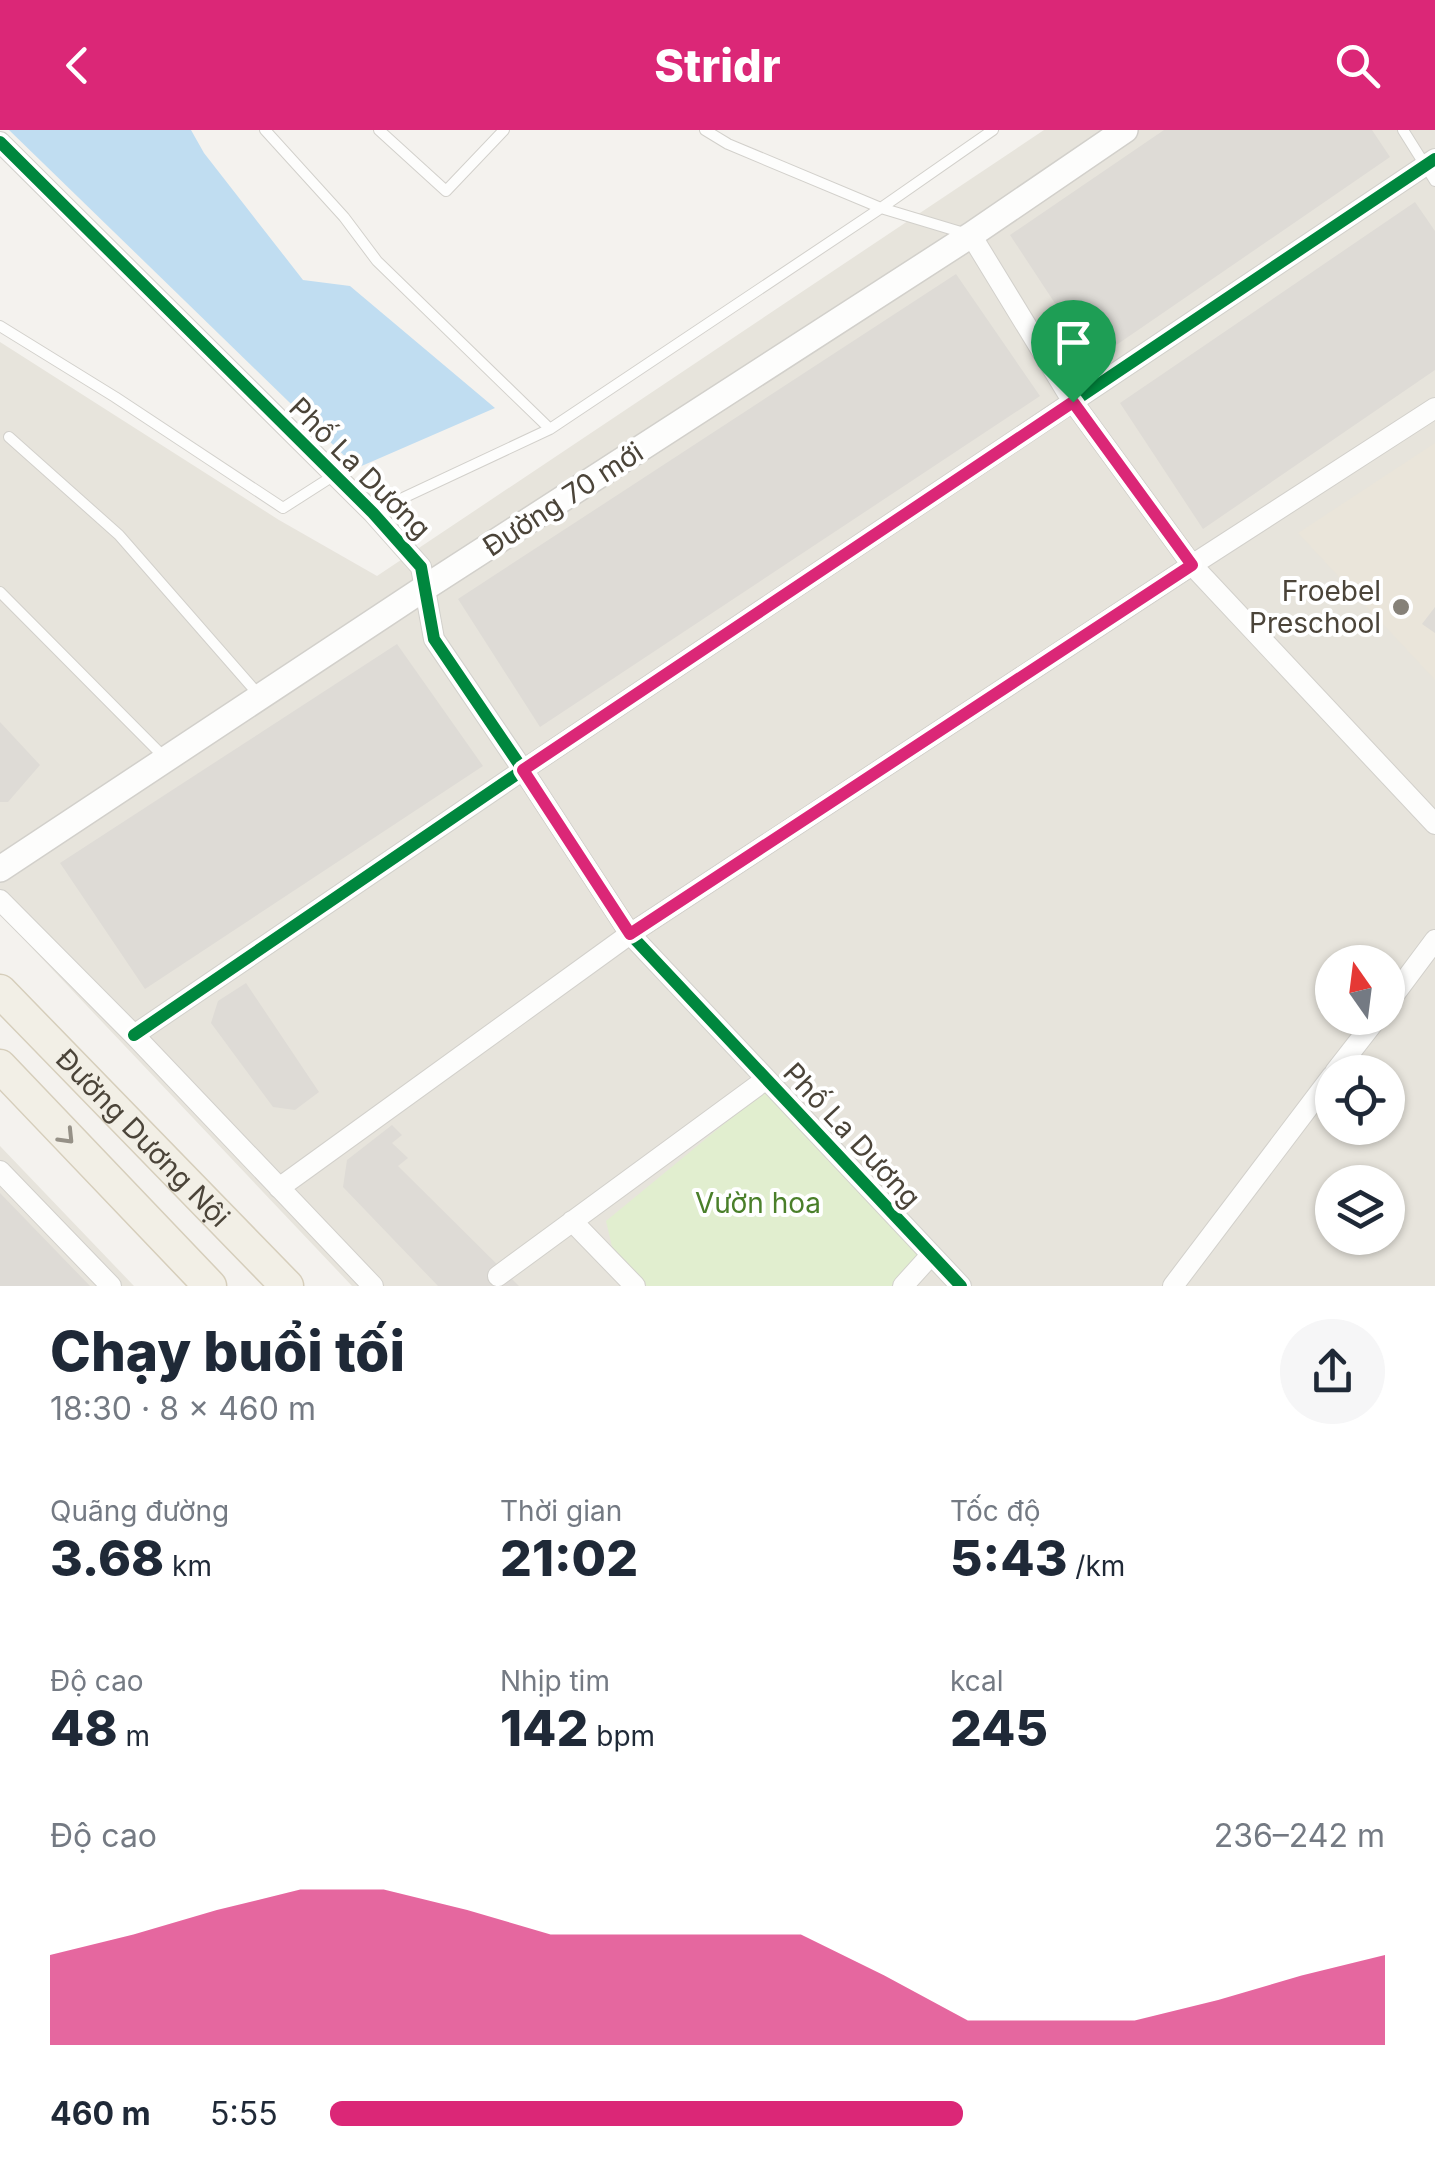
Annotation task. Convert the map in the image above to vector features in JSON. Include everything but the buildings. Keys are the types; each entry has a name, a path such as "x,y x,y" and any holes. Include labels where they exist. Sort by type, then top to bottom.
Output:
{"main road":[{"name":"Đường Dương Nội","path":"0,991 287,1286"},
{"name":"Đường Dương Nội","path":"0,1066 210,1286"}],"street":[{"name":"Đường 70 mới","path":"0,868 426,587 971,236 1126,130"},
{"name":"Phố La Dương","path":"0,142 422,567 434,639 630,934 960,1286"},
{"path":"134,1036 1073,402 1431,169"},
{"path":"971,236 1073,402 1192,565 1435,824"},
{"path":"279,1188 630,934 1435,408"},
{"path":"0,900 372,1286"},
{"path":"1405,980 1435,940"},
{"path":"498,1276 765,1080"},
{"path":"1173,1286 1315,1099"},
{"path":"0,1172 111,1286"},
{"path":"572,1222 635,1286"},
{"path":"903,1286 931,1256"}],"lane":[{"path":"265,130 377,261 550,429"},
{"path":"379,130 446,191 504,130"},
{"path":"705,130 728,144 881,208 971,236"},
{"path":"372,513 550,429 992,130"},
{"path":"1403,130 1431,169"},
{"path":"0,326 283,508 334,476"},
{"path":"9,436 118,535 260,696"},
{"path":"0,592 165,758"}],"shaded area":[{"path":"1044,130 1435,130 1435,1286 352,1286 0,914 0,342 279,520 377,576"},
{"name":"Froebel Preschool","path":"1435,443 1435,680 1298,533"},
{"path":"0,1146 134,1286 0,1286"}],"green space":[{"name":"Vườn hoa","path":"764,1091 920,1255 892,1286 647,1286 613,1251 606,1221"}],"water":[{"path":"9,130 191,130 204,153 303,280 350,286 495,408 357,468"}],"cycle path":[{"path":"0,142 373,513 421,567 434,639 630,934 961,1286"},
{"path":"134,1035 1435,159"}],"place":[{"name":"Froebel Preschool","path":"1401,607"}],"route":[{"path":"1073,402 1192,565 630,934 523,770 1073,402"}]}
